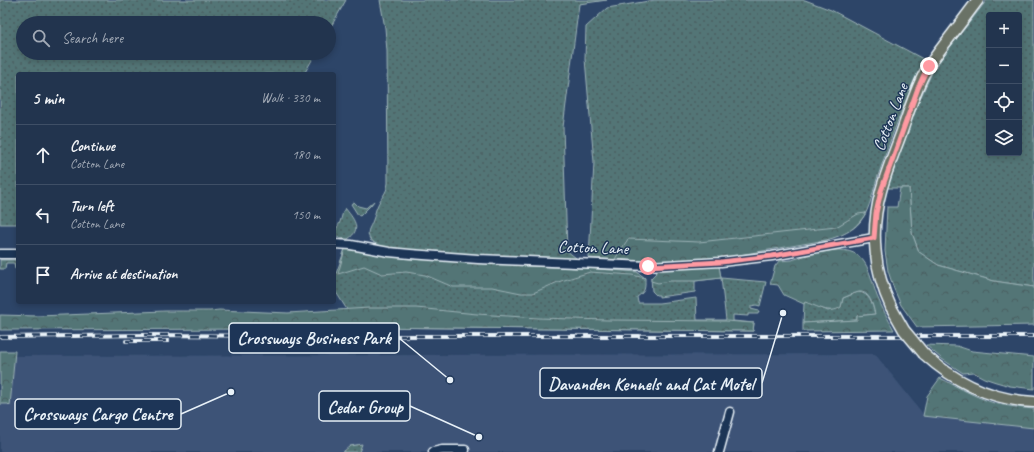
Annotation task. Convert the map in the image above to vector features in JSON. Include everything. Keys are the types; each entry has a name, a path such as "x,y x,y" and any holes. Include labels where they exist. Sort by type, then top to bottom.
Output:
{"main road":[{"name":"Cotton Lane","path":"978,0 929,66 918,88 881,191 876,213 874,238 877,261 883,289 890,307 907,334 924,354 949,375 975,388 1007,398 1034,402"}],"street":[{"name":"Cotton Lane","path":"336,244 395,252 448,256 648,266 721,262 772,256 874,238"},
{"path":"0,254 16,254"},
{"path":"719,452 730,412"},
{"path":"433,452 442,450 465,450"}],"shaded area":[{"path":"875,354 924,415 1034,427 1034,452 0,452 0,404 9,356"}],"green space":[{"path":"0,0 346,0 336,18 336,16 16,16 16,60 312,60 305,72 16,72 16,224 0,224"},
{"path":"380,0 607,0 579,4 563,127 567,251 580,261 399,249 382,246 371,241 368,235 369,230 378,204 386,190 388,183 387,51"},
{"path":"655,0 805,0 831,10 925,60 889,144 867,211 857,225 844,233 826,240 656,262 589,258 594,162 585,59 586,27 607,8"},
{"path":"987,0 1034,0 1034,287 994,281 938,265 919,252 912,233 909,188 887,188 918,103 935,66"},
{"path":"900,188 909,188 912,233 919,252 938,265 994,281 1034,287 1034,325 917,327 901,305 894,289 888,271 885,251 887,207 897,207"},
{"path":"374,201 360,216 351,204 354,202 358,206 366,208"},
{"path":"345,208 356,227 353,235 348,239 336,236 336,230"},
{"path":"866,213 854,228 839,236 826,240 711,259 656,262 615,259 628,239 699,242 836,227 858,214"},
{"path":"345,249 404,258 637,272 645,278 644,289 637,297 638,303 659,303 696,298 697,320 726,320 721,278 766,282 760,306 751,306 751,309 759,311 758,314 748,314 748,316 733,315 733,321 754,323 753,331 358,327 336,292 336,274"},
{"path":"345,249 404,258 637,272 645,278 632,275 590,272 558,282 533,293 521,293 492,287 453,287 425,275 406,272 382,274 364,266 338,274"},
{"path":"833,250 845,250 853,253 860,257 865,263 877,296 894,330 803,331 803,323 857,320 857,316 875,314 868,296 863,292 857,292 843,298 841,307 828,310 805,302 804,304 784,295 778,285 770,284 775,266 779,261 792,260 807,255"},
{"path":"0,260 16,260 16,269 14,263 6,263 5,269 0,269"},
{"path":"719,266 721,278 695,281 695,292 659,297 659,295 656,295 652,291 651,278 659,270"},
{"path":"719,266 721,278 658,283 651,281 651,278 659,270"},
{"path":"858,292 865,294 868,297 875,314 857,316 857,320 803,323 805,301 828,311 841,307 843,298"},
{"path":"369,308 416,308 538,318 726,321 754,323 753,331 358,327 263,329 0,330 0,315 38,316 219,310 288,313"},
{"path":"926,345 957,346 972,351 1034,357 1034,389 1010,386 984,378 973,372 963,373 942,359"},
{"path":"0,351 15,351 10,406 8,404 0,404"},
{"path":"940,378 987,401 1014,407 1034,409 1034,428 923,416 927,396"},
{"path":"362,444 359,452 343,452 350,446"}],"railway":[{"path":"0,337 147,335 1034,336"},
{"path":"126,341 168,341"}],"place":[{"name":"Davanden Kennels and Cat Motel","path":"783,313"},
{"name":"Crossways Business Park","path":"450,380"},
{"name":"Crossways Cargo Centre","path":"231,392"},
{"name":"Cedar Group","path":"479,437"}],"route":[{"path":"648,266 721,262 772,256 874,238 876,213 882,186 918,88 929,66"}]}
